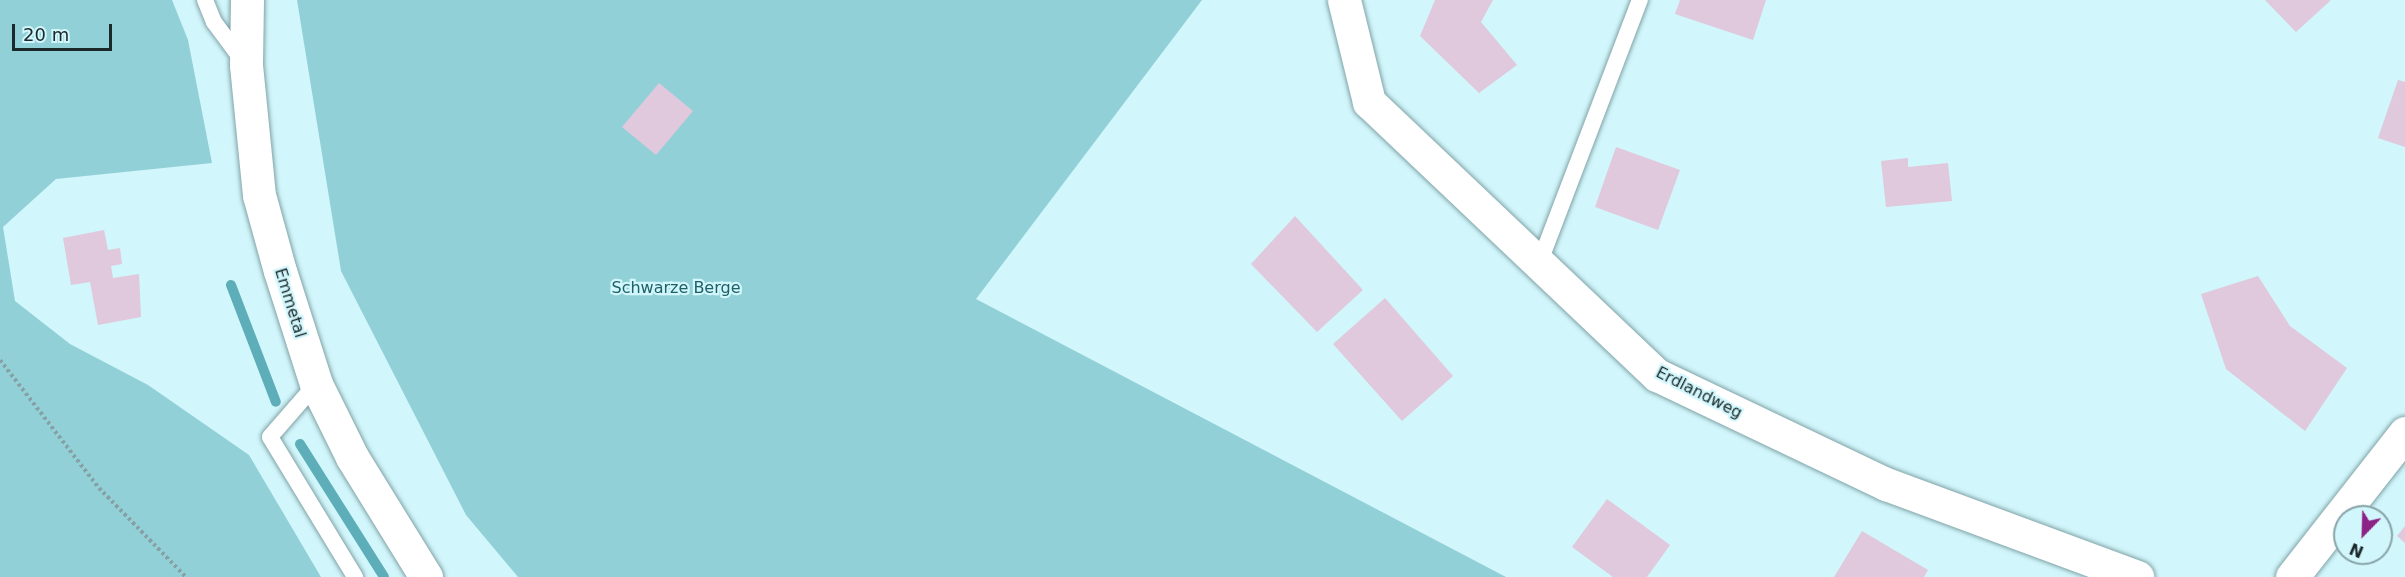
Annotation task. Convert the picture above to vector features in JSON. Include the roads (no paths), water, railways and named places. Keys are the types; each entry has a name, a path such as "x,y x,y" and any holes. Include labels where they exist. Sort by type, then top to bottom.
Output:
{"street":[{"name":"Emmetal","path":"247,0 246,65 260,195 316,384 352,457 426,577"},
{"name":"Erdlandweg","path":"1344,0 1369,102 1657,375 1886,484 2138,577"},
{"path":"2292,577 2405,433"}],"lane":[{"path":"205,0 214,22 246,65"},
{"path":"1539,264 1640,0"},
{"path":"316,384 270,437 355,577"}],"waterway":[{"path":"231,285 276,402"},
{"path":"300,444 384,577"}],"park label":[{"name":"Schwarze Berge","path":"676,288"}]}
